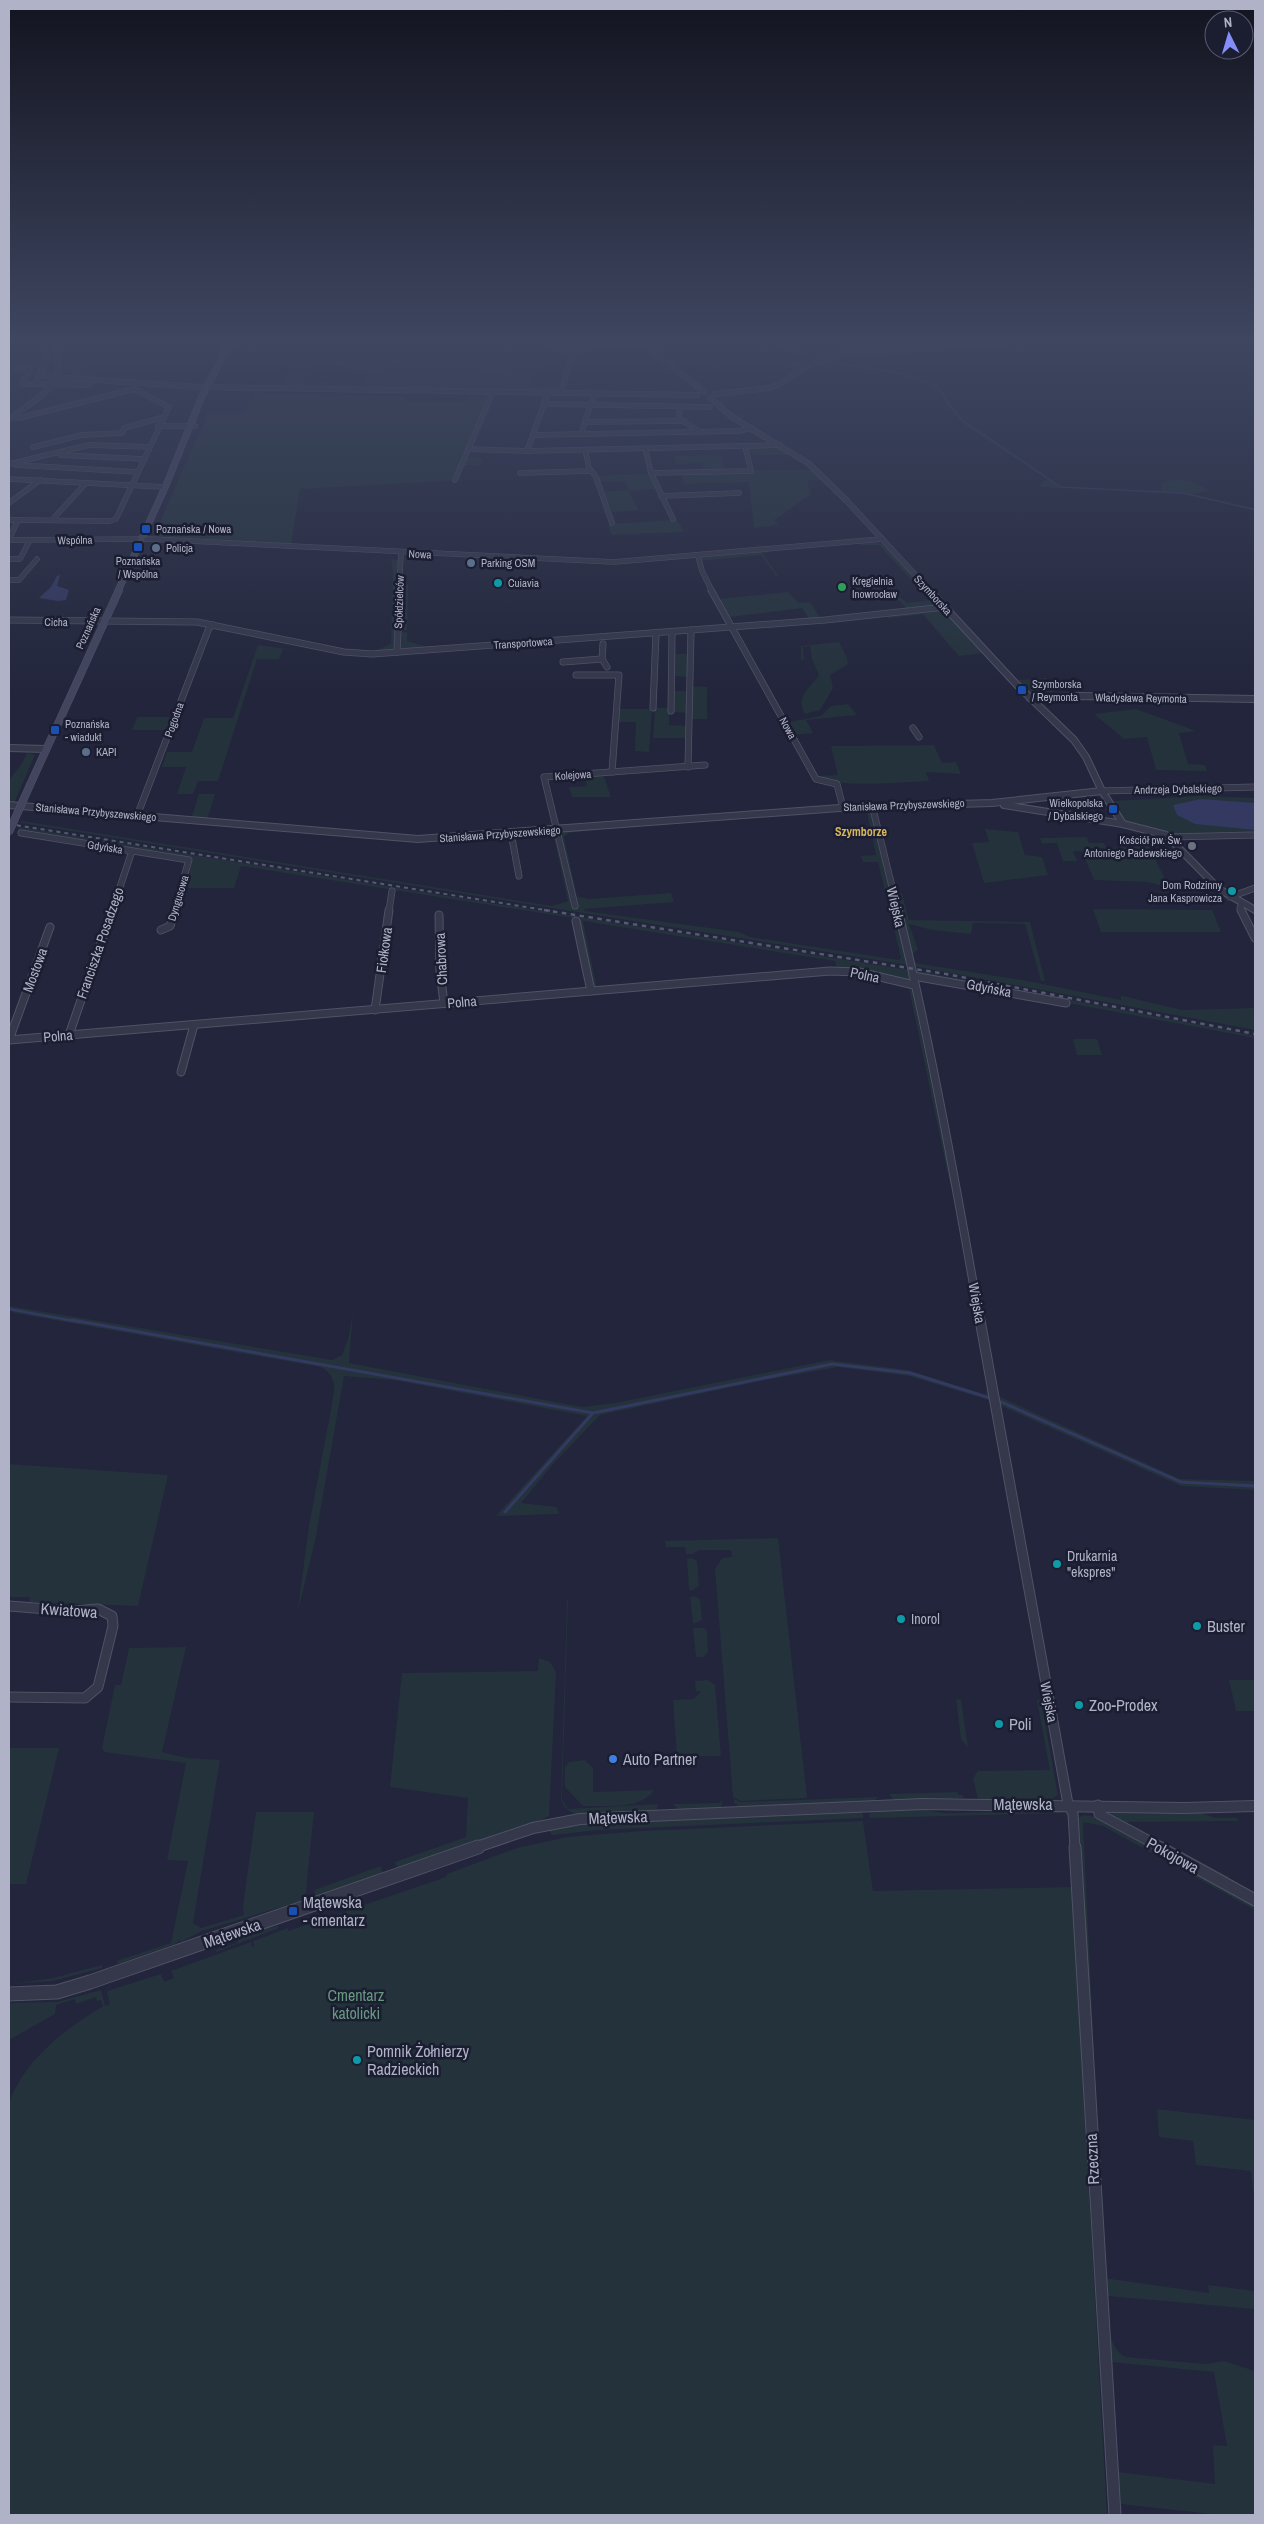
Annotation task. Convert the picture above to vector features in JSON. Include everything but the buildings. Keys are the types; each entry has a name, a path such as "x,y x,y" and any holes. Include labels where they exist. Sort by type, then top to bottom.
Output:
{"main road":[{"name":"Poznańska","path":"9,832 178,459"}],"street":[{"path":"9,465 33,459"},
{"path":"9,520 116,519 144,459 141,459"},
{"path":"455,480 464,459"},
{"path":"588,459 612,523"},
{"path":"648,459 651,473 673,519"},
{"path":"651,473 751,471 748,459"},
{"name":"Szymborska","path":"800,459 817,470 1030,698 1080,747 1102,791 1123,824"},
{"path":"9,465 138,472"},
{"path":"520,473 591,471"},
{"path":"9,479 165,487"},
{"path":"9,502 40,480"},
{"path":"52,520 86,483"},
{"path":"661,496 739,493"},
{"path":"9,540 18,520"},
{"name":"Nowa","path":"141,539 595,562 698,556 882,539"},
{"name":"Wspólna","path":"9,540 141,539"},
{"path":"20,559 30,540"},
{"name":"Spółdzielców","path":"397,652 400,553"},
{"name":"Nowa","path":"698,556 702,571 816,779 837,784 843,808"},
{"path":"9,559 37,559 19,580 9,580"},
{"name":"Transportowca","path":"104,622 197,622 348,653 397,652 672,632 945,607"},
{"name":"Cicha","path":"9,620 104,622"},
{"name":"Pogodna","path":"137,816 208,628 213,625"},
{"path":"688,767 691,630"},
{"path":"671,711 672,632"},
{"path":"654,708 656,633"},
{"path":"612,772 619,675 616,675 607,667 602,659 603,644 604,640 622,635"},
{"path":"592,638 603,644"},
{"path":"564,662 602,659"},
{"path":"604,675 607,667"},
{"path":"576,675 616,675"},
{"name":"Władysława Reymonta","path":"1030,698 1080,696 1254,700"},
{"path":"913,728 919,737"},
{"path":"9,747 46,749"},
{"name":"Kolejowa","path":"575,906 544,777 704,766"},
{"name":"Andrzeja Dybalskiego","path":"1102,791 1255,787"},
{"name":"Stanisława Przybyszewskiego","path":"9,805 401,838 434,839 872,806 992,803 1102,791"},
{"name":"Stanisława Przybyszewskiego","path":"992,803 1123,824 1169,837"},
{"name":"Wiejska","path":"872,806 913,981 957,1191 1068,1804"},
{"name":"Gdyńska","path":"21,833 189,860"},
{"path":"511,833 519,876"},
{"path":"1169,837 1182,835 1255,835"},
{"path":"1169,837 1208,880 1230,897 1255,910"},
{"name":"Franciszka Posadzego","path":"69,1035 132,851"},
{"name":"Dyngusowa","path":"161,930 170,926 189,860"},
{"path":"1230,897 1255,888"},
{"name":"Fiołkowa","path":"375,1010 392,891"},
{"path":"1243,904 1240,907 1255,938"},
{"name":"Chabrowa","path":"439,915 440,972 444,1003"},
{"path":"576,921 592,991"},
{"name":"Mostowa","path":"9,1040 50,927"},
{"name":"Polna","path":"9,1040 844,970 913,981"},
{"name":"Gdyńska","path":"913,981 1066,1003"},
{"path":"181,1072 194,1025"},
{"name":"Kwiatowa","path":"9,1606 73,1611 98,1609 112,1616 114,1626 98,1687 85,1698 9,1697"},
{"name":"Mątewska","path":"9,1994 41,1994 73,1987 533,1828 558,1822 580,1819 885,1805 1068,1804 1166,1808 1255,1806"},
{"name":"Rzeczna","path":"1068,1804 1073,1814 1115,2515"},
{"name":"Pokojowa","path":"1098,1805 1099,1814 1255,1900"}],"green space":[{"path":"188,459 483,459 480,466 462,465 458,480 300,489 291,544 154,536"},
{"path":"675,459 722,459 725,471 814,470 823,480 807,480 811,494 774,520 778,525 754,528 749,482 684,484 681,474 704,472 702,463 676,464"},
{"path":"1016,459 1021,459 1062,487 1161,491 1162,483 1180,480 1198,484 1208,491 1191,494 1255,508 1255,510 1183,494 1042,487 1040,485 1047,479"},
{"path":"648,474 656,489 629,491 638,510 612,512 604,492 629,490 625,481 600,482 597,476"},
{"path":"677,520 684,532 612,535 608,524"},
{"path":"877,542 884,545 929,594 927,594 928,596 931,595 939,604 937,606 906,608 897,598 901,598 907,603 930,600 879,545 861,545 860,543"},
{"path":"772,552 762,553 778,576 776,576 761,555 701,561 700,557"},
{"path":"391,559 398,560 394,648 390,651 372,652 391,644 393,573"},
{"path":"408,584 407,630 401,630 402,585"},
{"path":"788,592 798,603 810,602 820,618 791,620 808,617 802,608 729,617 718,599"},
{"path":"944,610 984,653 959,656 923,614 889,618 887,616"},
{"path":"675,628 676,630 405,649 400,647 400,633 407,632 407,641 427,647"},
{"path":"839,642 848,664 830,675 833,688 820,710 805,714 802,707 803,697 819,675 812,659 810,646 803,647 804,659 801,660 801,646"},
{"path":"258,645 300,651 283,649 279,659 257,659 218,781 198,781 193,794 177,794 186,767 162,767 167,752 192,752 204,718 233,718"},
{"path":"673,654 689,654 689,677 673,676"},
{"path":"1047,678 1056,695 1034,696 1018,680"},
{"path":"692,686 707,687 707,719 691,719"},
{"path":"768,687 789,722 821,716 831,706 848,704 857,715 806,720 813,733 793,735"},
{"path":"673,691 689,691 688,713 672,712"},
{"path":"655,708 669,708 669,725 688,726 687,738 653,738"},
{"path":"618,709 652,709 649,752 635,751 636,722 617,722"},
{"path":"1136,709 1196,731 1179,733 1188,764 1205,765 1207,771 1156,770 1147,737 1124,739 1094,714"},
{"path":"137,717 171,717 166,730 132,730"},
{"path":"934,745 942,763 956,762 961,774 926,772 929,781 870,784 839,782 817,776 838,775 831,746"},
{"path":"25,752 35,755 14,803 9,803 9,780 21,765 27,753"},
{"path":"603,774 611,797 572,797 569,787 587,786 585,775"},
{"path":"199,794 215,794 207,820 191,819"},
{"path":"1199,796 1255,798 1255,833 1170,834 1126,822 1118,810 1121,809 1114,801"},
{"path":"866,808 870,808 908,965 21,823 22,821 552,906 568,901 553,833 555,833 559,850 557,851 560,851 574,910 577,909 560,832 599,829 569,833 564,837 577,896 588,899 671,893 674,902 584,909 585,911 739,932 750,937 899,960 901,958 878,862 863,862 861,856 876,855"},
{"path":"19,827 909,970 910,979 907,982 837,969 835,961 583,921 597,989 593,986 579,919 241,866 234,888 186,888 193,859 17,833"},
{"path":"985,829 1018,832 1025,855 1042,857 1048,875 984,883 972,843 989,842"},
{"path":"1087,837 1089,843 1104,843 1106,848 1149,846 1169,888 1148,882 1094,880 1082,851 1073,851 1077,861 1063,861 1057,843 1042,843 1040,838"},
{"path":"902,893 909,920 1030,922 1045,981 1041,981 1025,924 973,923 971,934 932,930 909,924 918,950 912,954 915,963 1028,981 1121,1000 1121,996 1123,996 1182,1010 1255,1008 1255,1030 913,966 896,894"},
{"path":"1093,909 1212,910 1221,932 1101,932"},
{"path":"914,970 1227,1030 1255,1036 1255,1038 918,975"},
{"path":"831,972 885,979 896,982 912,990 952,1184 950,1184 909,989 903,986 872,978 831,973 476,1005 477,1003"},
{"path":"1073,1039 1097,1039 1102,1055 1077,1055"},
{"path":"9,1306 332,1360 342,1355 349,1336 353,1311 349,1363 582,1407 615,1403 829,1360 908,1370 986,1395 987,1380 992,1405 989,1400 909,1376 838,1367 765,1380 600,1415 554,1463 521,1503 557,1507 559,1514 496,1516 587,1416 394,1380 344,1376 315,1541 297,1615 309,1526 334,1393 334,1385 330,1374 320,1367 15,1313 9,1310"},
{"path":"996,1395 1180,1479 1255,1481 1255,1490 1181,1486 997,1404"},
{"path":"9,1464 168,1475 138,1606 29,1602 30,1597 9,1597"},
{"path":"778,1538 807,1798 741,1801 733,1797 715,1569 722,1558 732,1557 731,1550 699,1550 693,1554 686,1554 685,1547 666,1547 665,1541"},
{"path":"692,1558 697,1561 699,1586 689,1590 687,1559"},
{"path":"694,1596 700,1599 702,1620 693,1624 690,1597"},
{"path":"567,1599 562,1800 568,1809 658,1804 656,1812 579,1815 568,1810 562,1803 561,1800"},
{"path":"693,1628 704,1628 707,1631 708,1652 703,1657 696,1657"},
{"path":"186,1647 162,1752 187,1758 220,1760 193,1923 201,1928 244,1915 243,1906 256,1812 314,1812 305,1900 202,1931 181,1942 180,1940 175,1944 118,1964 116,1961 171,1943 188,1861 167,1860 186,1763 104,1752 102,1748 115,1685 121,1685 129,1648"},
{"path":"539,1658 550,1662 556,1672 549,1816 537,1822 400,1869 397,1868 395,1862 466,1837 468,1798 390,1787 402,1673 538,1671"},
{"path":"708,1680 715,1685 721,1756 677,1757 673,1700 694,1699 701,1691 696,1691 695,1681"},
{"path":"1229,1680 1255,1680 1255,1711 1236,1711"},
{"path":"956,1699 961,1700 968,1748 961,1739"},
{"path":"1037,1700 1041,1700 1058,1795 1052,1799 978,1799 973,1778 978,1771 1050,1770"},
{"path":"9,1748 59,1748 26,1884 9,1884"},
{"path":"585,1760 593,1768 593,1792 654,1790 648,1797 631,1804 583,1806 565,1787 565,1767 569,1762"},
{"path":"958,1792 958,1795 963,1795 963,1798 895,1801 889,1794"},
{"path":"878,1797 874,1802 741,1808 734,1803 734,1799 741,1802"},
{"path":"723,1800 721,1807 716,1810 680,1811 673,1804 719,1803"},
{"path":"1024,1808 1062,1811 1062,1813 870,1818 869,1816 871,1811 1003,1812"},
{"path":"859,1811 863,1814 864,1818 598,1830 552,1835 548,1830 581,1824"},
{"path":"1111,1811 1199,1812 1215,1818 1237,1818 1238,1821 1127,1822 1229,1877 1227,1880 1113,1817 1110,1814"},
{"path":"1084,1815 1097,1817 1255,1904 1255,1910 1103,1826 1083,1822 1094,2052 1091,2052 1077,1818"},
{"name":"Cmentarz katolicki","path":"863,1821 873,1891 1072,1887 1107,2515 9,2515 9,2103 16,2087 35,2059 74,2025 103,2006 101,2000 97,2001 96,1997 76,2004 75,1999 56,2005 55,2014 9,2040 9,2003 57,2002 101,1990 105,2006 110,2004 107,1991 161,1974 164,1982 174,1978 171,1971 251,1942 252,1947 254,1946 253,1941 288,1928 288,1931 446,1877 447,1874 517,1848 567,1837 642,1831"},
{"path":"381,1866 383,1874 337,1891 335,1889 315,1896 314,1890"},
{"path":"278,1926 279,1928 216,1952 216,1950 237,1943 240,1935"},
{"path":"102,1965 102,1968 53,1981 13,1984 53,1978"},
{"path":"1157,2109 1255,2120 1255,2208 1251,2171 1196,2165 1193,2141 1159,2137"},
{"path":"1104,2278 1209,2293 1208,2285 1255,2291 1255,2309 1108,2296 1112,2339 1119,2352 1126,2357 1206,2364 1224,2361 1255,2371 1255,2515 1219,2515 1121,2504 1118,2472 1215,2484 1213,2445 1227,2446 1214,2372 1111,2362"}],"water":[{"path":"60,575 57,586 69,590 66,600 58,601 39,598 51,587 57,576"},
{"path":"1201,799 1255,803 1255,830 1195,824 1177,815 1173,805"}],"waterway":[{"path":"1019,459 1061,487 1183,493 1255,510"},
{"path":"9,1309 79,1322"},
{"path":"72,1320 593,1413"},
{"path":"593,1413 832,1364 910,1373 990,1398"},
{"path":"999,1401 1181,1482 1255,1486"},
{"path":"505,1512 593,1413"}],"railway":[{"path":"9,824 551,911"},
{"path":"544,910 946,974 1255,1034"}],"place":[{"name":"Poznańska / Nowa","path":"146,529"},
{"name":"Poznańska / Wspólna","path":"138,547"},
{"name":"Policja","path":"156,548"},
{"name":"Parking OSM","path":"471,563"},
{"name":"Cuiavia","path":"498,583"},
{"name":"Kręgielnia Inowrocław","path":"842,587"},
{"name":"Szymborska / Reymonta","path":"1022,690"},
{"name":"Poznańska - wiadukt","path":"55,730"},
{"name":"KAPI","path":"86,752"},
{"name":"Wielkopolska / Dybalskiego","path":"1113,809"},
{"name":"Kościół pw. Św. Antoniego Padewskiego","path":"1192,846"},
{"name":"Dom Rodzinny Jana Kasprowicza","path":"1232,891"},
{"name":"Drukarnia \"ekspres\"","path":"1057,1564"},
{"name":"Inorol","path":"901,1619"},
{"name":"Buster","path":"1197,1626"},
{"name":"Zoo-Prodex","path":"1079,1705"},
{"name":"Poli","path":"999,1724"},
{"name":"Auto Partner","path":"613,1759"},
{"name":"Mątewska - cmentarz","path":"293,1911"},
{"name":"Pomnik Żołnierzy Radzieckich","path":"357,2060"}],"district":[{"name":"Szymborze","path":"861,832"}]}
